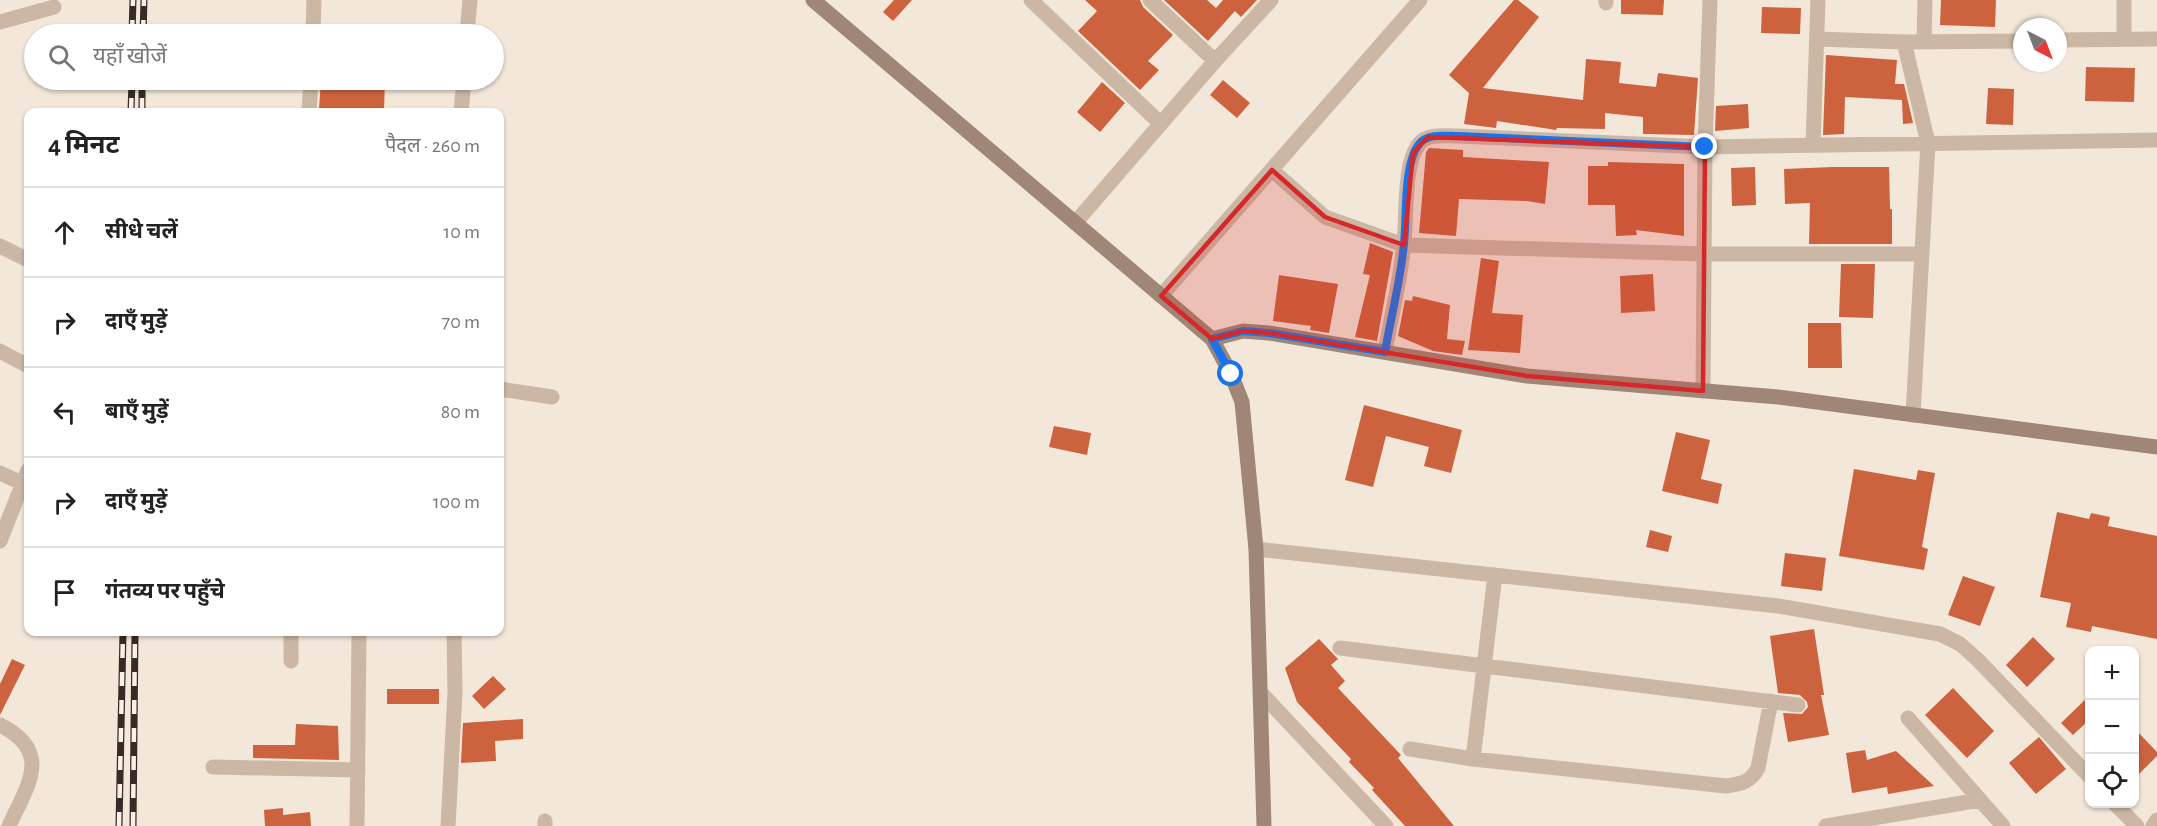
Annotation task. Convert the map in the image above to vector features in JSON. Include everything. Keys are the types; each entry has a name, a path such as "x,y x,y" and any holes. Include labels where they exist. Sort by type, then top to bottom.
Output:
{"street":[{"path":"313,24 314,0"},
{"path":"468,24 470,0"},
{"path":"1031,0 1161,123"},
{"path":"1150,0 1215,61"},
{"path":"1075,223 1271,0"},
{"path":"1161,296 1420,0"},
{"path":"1703,391 1705,147 1710,0"},
{"path":"1813,145 1818,0"},
{"path":"1924,42 1925,0"},
{"path":"2124,0 2124,39"},
{"path":"820,2 1212,339 1231,374 1242,402 1256,549 1264,826"},
{"path":"0,22 54,7"},
{"path":"1817,39 1904,42 2013,41"},
{"path":"2067,40 2157,39"},
{"path":"1904,42 1928,143 1913,415"},
{"path":"309,108 310,90"},
{"path":"461,108 463,90"},
{"path":"1385,352 1404,245 1408,178 1413,153 1420,142 1428,137 1479,136 1705,147 2157,140"},
{"path":"1272,170 1324,217 1404,245 1704,254 1922,255"},
{"path":"0,246 24,258"},
{"path":"1212,339 1243,331 1269,333 1527,376 1778,397 2157,447"},
{"path":"0,351 24,364"},
{"path":"504,391 552,397"},
{"path":"0,473 24,477"},
{"path":"0,541 24,482"},
{"path":"1256,549 1778,606 1940,634 1960,645 1977,659 2085,772"},
{"path":"1473,759 1495,575"},
{"path":"291,636 291,661"},
{"path":"357,826 359,636"},
{"path":"448,826 455,692 454,636"},
{"path":"1340,648 1798,705"},
{"path":"1261,693 1386,826"},
{"path":"1410,749 1473,759 1726,786 1743,783 1754,777 1758,768 1771,701"},
{"path":"1908,718 2003,826"},
{"path":"0,725 22,740 30,752 34,765 9,826"},
{"path":"213,767 358,770"},
{"path":"1826,826 1980,800"},
{"path":"2119,808 2137,826"},
{"path":"2153,826 2157,820"}],"highlighted area":[{"path":"1428,137 1705,147 1703,391 1527,376 1269,333 1243,331 1212,339 1161,296 1272,170 1325,217 1404,245 1413,153"}],"building":[{"path":"894,0 912,0 893,21 883,12"},
{"path":"1085,0 1140,0 1143,7 1173,35 1148,61 1159,70 1140,90 1078,31 1097,11"},
{"path":"1164,0 1207,0 1216,8 1223,0 1257,0 1241,17 1235,11 1208,41"},
{"path":"1514,0 1518,0 1539,17 1483,88 1583,100 1586,59 1621,62 1619,83 1656,87 1658,73 1698,78 1694,135 1643,134 1643,117 1605,113 1605,129 1557,128 1556,130 1497,121 1496,128 1464,124 1469,93 1449,75"},
{"path":"1621,0 1664,0 1663,15 1621,14"},
{"path":"1941,0 1996,0 1995,27 1940,25"},
{"path":"1762,7 1801,8 1800,34 1761,33"},
{"path":"1826,55 1897,60 1895,84 1904,84 1913,123 1903,124 1902,100 1845,97 1844,134 1823,135"},
{"path":"2086,67 2135,68 2134,102 2085,101"},
{"path":"1223,80 1250,103 1237,118 1210,95"},
{"path":"1102,82 1125,103 1100,132 1077,112"},
{"path":"1988,88 2014,89 2013,125 1986,124"},
{"path":"320,90 385,90 384,108 319,108"},
{"path":"1748,104 1749,128 1715,131 1716,106"},
{"path":"1429,148 1463,150 1463,157 1549,162 1545,204 1527,201 1459,199 1456,236 1419,233 1426,152"},
{"path":"1608,162 1684,164 1684,236 1636,230 1637,235 1616,236 1615,205 1588,205 1588,166 1608,166"},
{"path":"1755,167 1756,205 1732,206 1731,168"},
{"path":"1889,167 1892,244 1809,244 1810,203 1785,204 1784,169"},
{"path":"1370,243 1393,252 1377,341 1355,337 1370,275 1363,274"},
{"path":"1481,258 1499,261 1492,313 1523,315 1520,353 1468,350"},
{"path":"1841,264 1875,264 1873,318 1839,317"},
{"path":"1653,274 1655,311 1621,313 1620,276"},
{"path":"1279,275 1338,284 1329,333 1310,330 1311,326 1273,321"},
{"path":"1413,296 1450,305 1447,339 1465,341 1462,355 1433,351 1398,336 1405,300 1412,301"},
{"path":"1808,323 1841,323 1842,368 1808,368"},
{"path":"1364,405 1462,430 1451,473 1424,466 1429,447 1386,436 1373,487 1345,480"},
{"path":"1054,426 1091,433 1087,455 1049,447"},
{"path":"1676,432 1710,440 1701,479 1722,484 1718,504 1662,491"},
{"path":"1854,469 1916,480 1918,470 1935,473 1922,547 1928,549 1924,570 1839,556"},
{"path":"2057,512 2089,519 2091,513 2110,517 2108,526 2157,536 2157,639 2092,626 2091,632 2066,627 2071,603 2040,597"},
{"path":"1650,530 1672,536 1668,552 1646,547"},
{"path":"1785,553 1826,558 1822,591 1781,586"},
{"path":"1963,576 1995,587 1980,626 1948,615"},
{"path":"1814,629 1824,695 1821,695 1829,735 1788,742 1783,713 1802,714 1808,707 1807,702 1800,695 1778,693 1770,636"},
{"path":"2033,637 2055,659 2027,687 2006,665"},
{"path":"1319,639 1338,659 1331,665 1345,681 1338,688 1401,755 1398,758 1454,826 1405,826 1349,762 1351,759 1297,702 1285,668"},
{"path":"12,659 25,665 0,715 0,684"},
{"path":"493,676 506,689 484,709 472,696"},
{"path":"1953,688 1994,731 1967,758 1925,715"},
{"path":"387,689 439,689 439,704 387,704"},
{"path":"2085,700 2085,724 2073,735 2061,723"},
{"path":"523,719 523,739 495,741 496,761 461,763 463,723"},
{"path":"296,724 338,726 339,760 253,758 253,745 295,745"},
{"path":"2139,733 2157,752 2157,756 2139,774"},
{"path":"2039,737 2066,769 2036,794 2009,763"},
{"path":"1865,750 1867,760 1896,751 1934,786 1888,794 1887,787 1852,793 1846,753"},
{"path":"283,808 283,815 310,812 311,826 265,826 264,810"}],"railway":[{"path":"132,24 133,0"},
{"path":"143,24 144,0"},
{"path":"131,108 132,90"},
{"path":"142,90 142,108"},
{"path":"119,826 123,636"},
{"path":"133,826 135,636"}],"route":[{"path":"1231,374 1212,339 1243,331 1269,333 1385,352 1404,245 1408,178 1413,153 1420,142 1428,137 1544,139 1705,147"}]}
